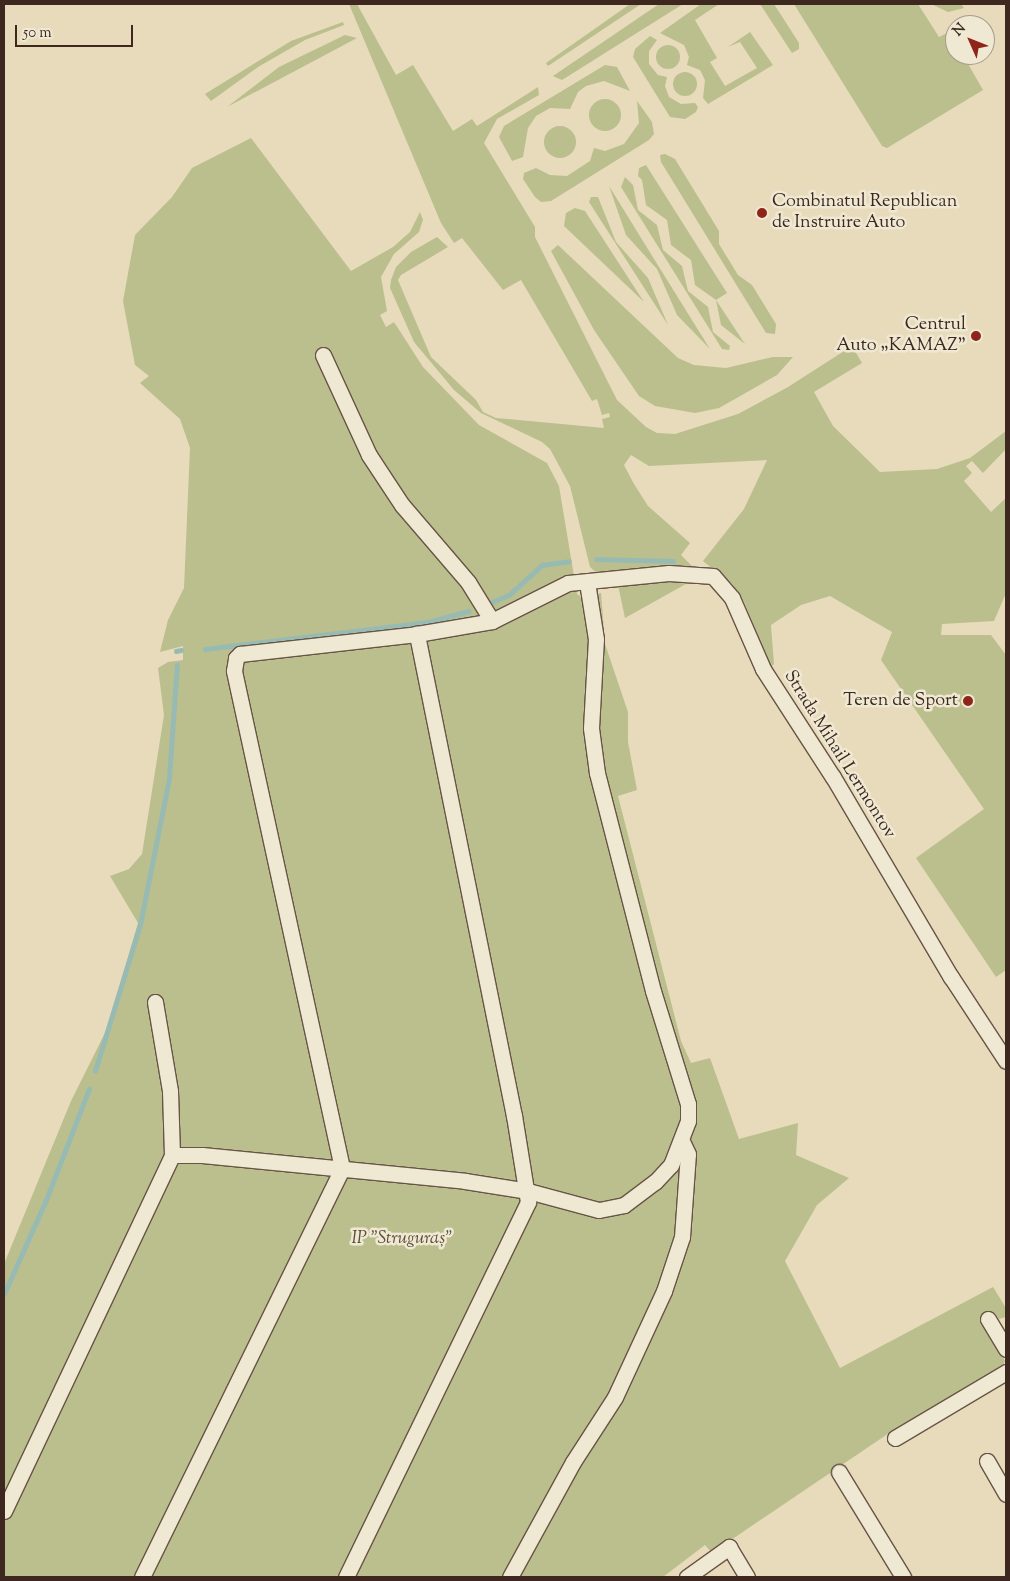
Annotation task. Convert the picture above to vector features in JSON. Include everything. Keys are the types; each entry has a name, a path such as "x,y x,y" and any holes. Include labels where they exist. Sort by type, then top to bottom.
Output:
{"street":[{"path":"323,355 369,455 402,504 468,582 492,621"},
{"name":"Strada Mihail Lermontov","path":"342,1168 234,670 236,658 252,650 417,634 492,621 568,583 696,572 712,576 726,588 763,669 833,777 951,977 1006,1060"},
{"path":"172,1155 342,1168 465,1181 528,1191 599,1210 624,1205 655,1182 671,1165 682,1141 688,1121 685,1089 655,998 593,750 591,728 596,639 587,582"},
{"path":"346,1577 487,1293 528,1202 528,1191 417,634"},
{"path":"4,1511 172,1155 170,1091 155,1002"},
{"path":"510,1577 573,1462 615,1397 664,1291 682,1237 688,1154 682,1141"},
{"path":"142,1577 342,1168"},
{"path":"988,1319 1006,1349"},
{"path":"896,1438 1006,1372"},
{"path":"987,1461 1006,1494"},
{"path":"840,1472 903,1577"},
{"path":"687,1577 729,1547 747,1577"}],"green space":[{"path":"349,4 357,4 396,75 413,65 453,131 472,119 477,126 538,87 539,95 497,119 484,143 535,227 535,237 617,400 646,427 657,433 675,434 738,414 788,387 852,346 862,363 814,392 833,426 880,472 937,469 970,458 1006,431 1006,449 983,473 972,461 966,466 972,473 964,481 991,512 1006,498 1006,593 994,621 942,624 941,635 991,635 1006,655 1006,970 996,977 916,858 984,809 881,660 892,632 830,596 801,605 771,625 774,664 771,667 744,602 733,585 703,561 744,509 767,460 649,466 631,455 624,465 634,484 648,506 690,543 681,555 692,566 598,574 590,567 570,486 550,449 542,442 481,413 454,390 414,342 390,288 391,280 396,267 411,252 437,237 448,247 401,275 398,280 431,357 476,400 483,412 496,418 604,428 602,419 610,417 609,413 602,415 597,399 592,401 521,280 503,290 462,238 454,243 441,223"},
{"path":"630,4 641,4 548,66 546,63"},
{"path":"659,4 683,4 562,80 553,76"},
{"path":"701,4 719,4 695,20 717,58 710,62 725,86 757,68 740,42 728,47 750,32 773,65 708,104 703,98 705,80 700,70 687,65 689,57 684,45 660,33"},
{"path":"760,4 774,4 799,43 799,49 792,53"},
{"path":"794,4 918,4 939,37 945,34 945,65 969,65 983,90 887,148 882,146"},
{"path":"931,4 961,4 964,8 948,12"},
{"path":"343,22 344,25 305,40 258,67 211,101 205,94 291,41"},
{"path":"345,35 357,38 227,107 279,67"},
{"path":"650,36 657,40 649,51 649,64 658,75 667,77 665,86 669,97 681,104 695,103 698,107 696,112 685,119 670,117 633,57 635,49"},
{"path":"668,45 676,49 680,57 676,65 668,69 660,65 656,57 660,49"},
{"path":"605,65 617,67 630,91 604,81 586,86 578,92 570,109 550,108 536,116 528,128 523,157 512,161 499,137 504,126"},
{"path":"685,72 693,76 697,84 693,92 685,96 677,92 673,84 677,76"},
{"path":"605,99 611,100 616,104 620,109 620,121 616,126 611,130 605,131 599,130 594,126 590,121 589,115 590,109 594,104 599,100"},
{"path":"637,101 652,122 654,134 649,140 551,201 541,202 535,197 523,179 524,173 536,168 550,175 567,176 590,161 594,148 605,151 624,144 639,123"},
{"path":"560,126 566,127 571,131 575,136 575,148 571,153 566,157 560,158 554,157 549,153 545,148 544,142 545,136 549,131 554,127"},
{"name":"IP \"Struguraș\"","path":"251,138 351,271 393,247 410,232 420,212 423,220 419,232 394,254 381,277 387,311 380,315 386,327 394,322 423,367 479,425 547,463 559,486 577,594 581,597 601,593 605,644 628,712 628,742 637,790 618,796 681,1041 691,1063 710,1058 739,1139 798,1123 796,1155 849,1178 817,1205 785,1261 840,1368 993,1287 1006,1308 1006,1317 999,1319 995,1313 982,1321 1005,1361 1003,1365 895,1429 722,1546 711,1552 705,1545 663,1577 4,1577 4,1264 71,1101 107,1029 138,923 110,876 129,869 142,854 164,715 158,668 168,662 183,660 183,646 160,652 168,620 184,588 190,448 180,419 140,383 149,376 135,365 123,301 135,235 172,197 192,168"},
{"path":"665,154 675,159 719,231 719,244 738,275 752,285 776,324 775,334 766,333 661,162 660,155"},
{"path":"646,165 727,293 716,300 695,285 691,260 671,245 667,220 646,205 642,180 638,176 639,168"},
{"path":"625,177 633,185 638,210 657,225 663,250 682,266 688,291 708,307 713,332 730,346 729,350 722,349 621,187"},
{"path":"609,186 710,349 677,315 657,269 626,235"},
{"path":"591,197 598,197 616,242 648,278 668,325 589,202"},
{"path":"575,208 585,211 644,302 564,226 566,213"},
{"path":"558,245 678,358 694,365 726,368 773,357 793,357 777,375 719,408 695,413 655,406 639,396 594,330 551,251"},
{"path":"716,300 745,344 721,325"},
{"path":"688,578 693,580 625,618 618,585"}],"waterway":[{"path":"596,559 673,561"},
{"path":"490,603 509,595 542,565 569,561"},
{"path":"205,649 428,622 469,611"},
{"path":"176,651 181,650"},
{"path":"95,1071 140,925 169,778 177,665"},
{"path":"4,1294 46,1200 89,1089"}],"place":[{"name":"Combinatul Republican de Instruire Auto","path":"762,213"},
{"name":"Centrul Auto „KAMAZ”","path":"976,336"},
{"name":"Teren de Sport","path":"968,701"}]}
